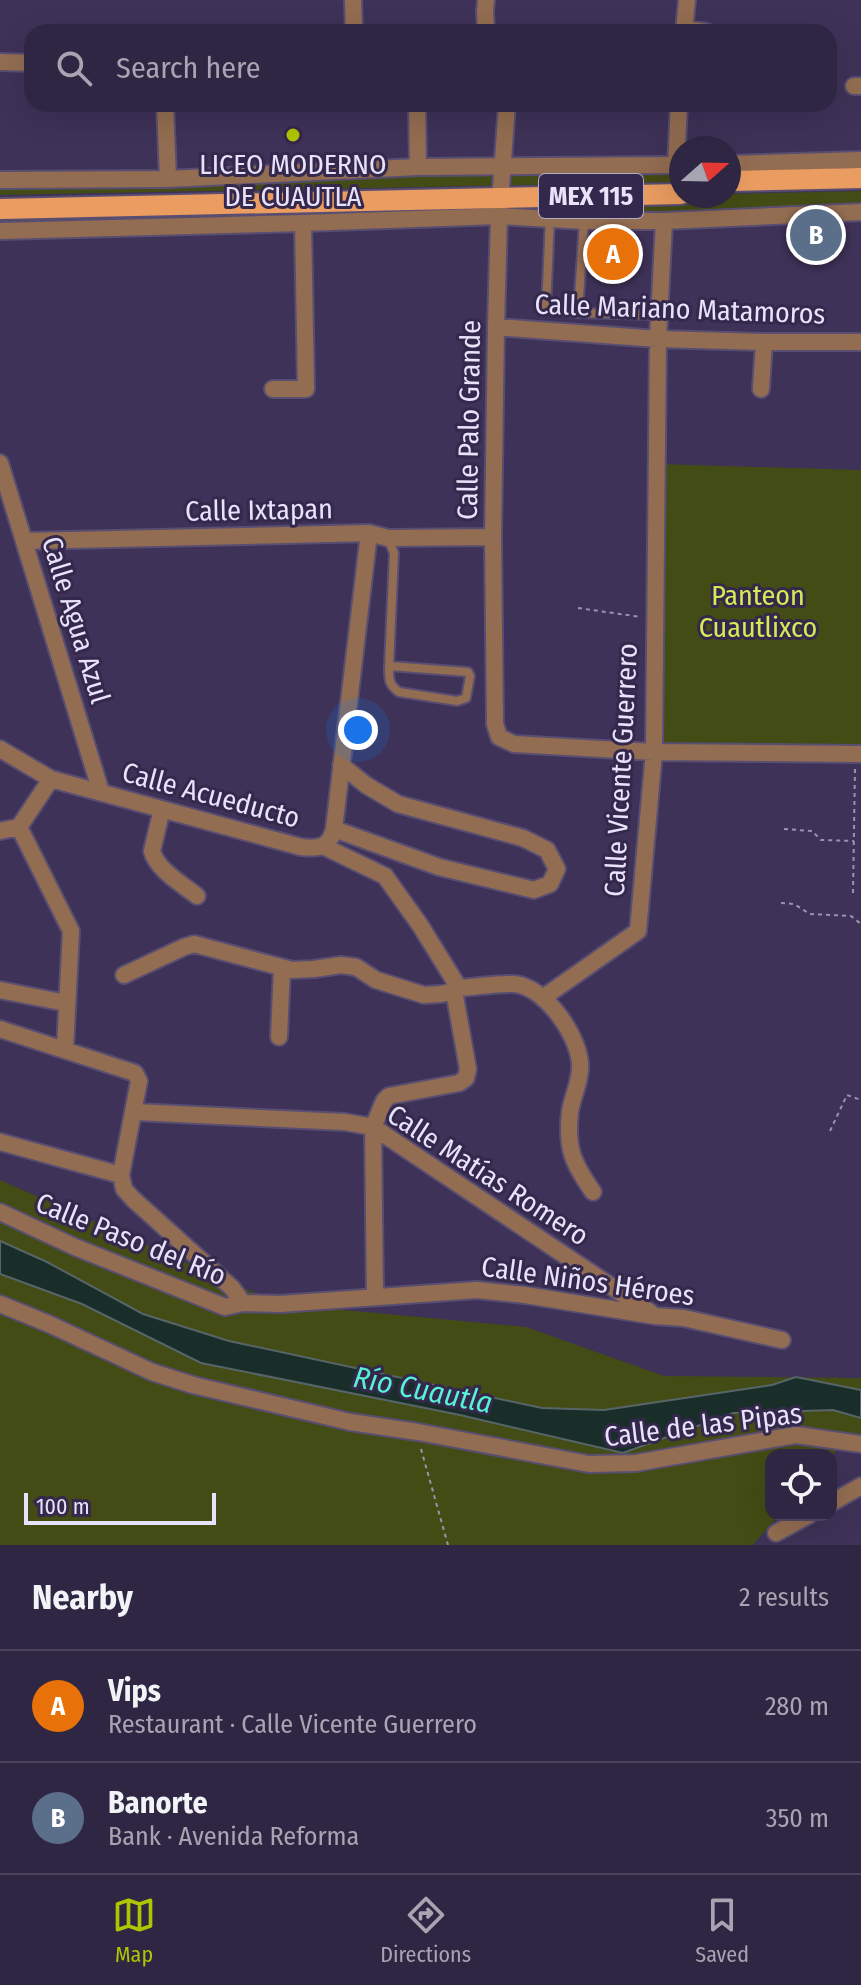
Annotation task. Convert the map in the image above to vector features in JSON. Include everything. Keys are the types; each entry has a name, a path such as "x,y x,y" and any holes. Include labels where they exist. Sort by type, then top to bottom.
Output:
{"main road":[{"name":"MEX 115","path":"0,209 501,192 669,172"},
{"path":"741,181 861,178"},
{"path":"741,194 861,191"},
{"name":"MEX 115","path":"0,195 669,194"}],"street":[{"path":"353,0 354,24"},
{"path":"486,0 486,24"},
{"path":"685,24 687,0"},
{"path":"0,62 24,63"},
{"path":"165,112 168,179"},
{"path":"417,112 418,167"},
{"name":"Calle Palo Grande","path":"506,112 496,327 493,537 495,724 499,737 514,744 654,752"},
{"path":"679,112 679,136"},
{"path":"741,164 861,160"},
{"path":"0,180 168,179 418,167 501,192 550,218 664,221 861,212"},
{"path":"0,231 303,223 501,192"},
{"name":"Calle Vicente Guerrero","path":"544,997 638,931 654,752 658,315 664,221"},
{"path":"273,389 306,389 303,223"},
{"name":"Calle Mariano Matamoros","path":"496,327 658,339 861,342"},
{"path":"761,389 764,342"},
{"name":"Calle Agua Azul","path":"0,463 101,792"},
{"path":"334,829 369,533"},
{"name":"Calle Ixtapan","path":"25,541 369,533 388,538 493,537"},
{"name":"Calle Acueducto","path":"0,749 51,779 301,847 325,847 334,829 439,867 534,890 550,884 557,869 547,850 523,838 398,804 341,765"},
{"path":"654,752 858,754"},
{"path":"0,831 19,827 51,779"},
{"path":"162,809 153,857 197,896"},
{"path":"19,827 71,931 65,1049"},
{"path":"325,847 385,876 420,925 457,990 468,1069 466,1078 459,1083 389,1096 373,1127 375,1296"},
{"path":"124,975 194,944 282,968 356,967 376,980 424,995 517,983 544,997 563,1020 577,1049 580,1072 570,1112 571,1154 593,1192"},
{"path":"279,1037 282,968"},
{"path":"0,990 66,1003"},
{"path":"0,1029 135,1073 139,1081 121,1175 124,1189 232,1288 243,1303"},
{"name":"Calle Matías Romero","path":"135,1112 345,1122 373,1127 655,1316"},
{"path":"0,1142 121,1175"},
{"name":"Calle Paso del Río","path":"0,1212 75,1247 225,1307 243,1303"},
{"name":"Calle Niños Héroes","path":"243,1303 280,1304 477,1290 684,1318 782,1340"},
{"name":"Calle de las Pipas","path":"0,1304 152,1372 193,1385 350,1422 589,1464 636,1463 796,1435 861,1444"},
{"path":"837,1500 861,1486"},
{"path":"776,1533 798,1521"}],"lane":[{"path":"550,218 546,308 578,313 658,315"},
{"path":"578,313 584,221"},
{"path":"388,538 394,553 389,666 392,687 399,692 457,701 466,698 468,672 389,666"}],"path":[{"path":"578,608 654,619"},
{"path":"853,893 858,754"},
{"path":"784,829 812,831 821,840 855,841"},
{"path":"781,903 794,904 810,914 851,916 861,924"},
{"path":"830,1131 847,1095 861,1100"},
{"path":"418,1432 448,1545"}],"green space":[{"path":"669,165 669,182 0,195 0,180"},
{"path":"861,191 861,212 0,231 0,209 669,197 669,208 741,208 741,194"},
{"name":"Panteon Cuautlixco","path":"656,464 861,470 861,755 654,752"},
{"path":"0,1180 280,1304 526,1327 664,1376 861,1378 861,1445 844,1442 837,1450 765,1449 765,1521 774,1521 753,1545 0,1545"}],"water":[{"name":"Río Cuautla","path":"0,1241 47,1262 143,1314 229,1341 542,1408 604,1410 772,1385 796,1377 861,1390 861,1418 833,1410 733,1413 623,1453 460,1415 201,1363 82,1304 0,1274"}],"place":[{"name":"LICEO MODERNO DE CUAUTLA","path":"293,135"},
{"name":"Banorte","path":"816,235"},
{"name":"Vips","path":"613,254"}]}
